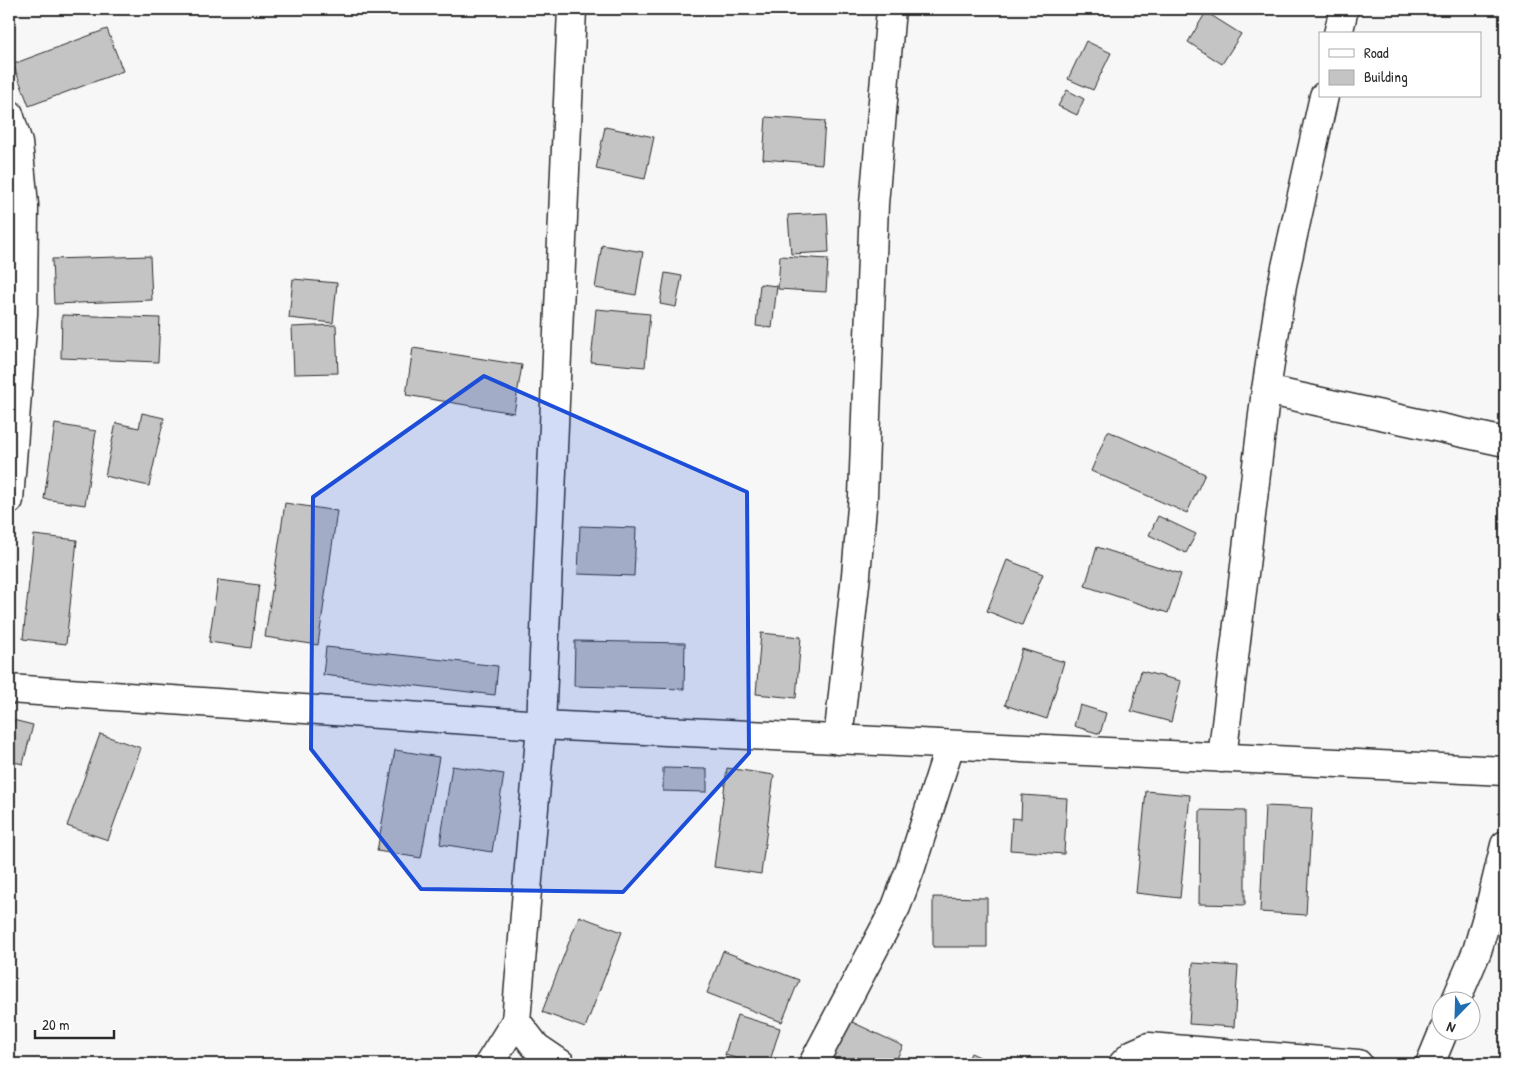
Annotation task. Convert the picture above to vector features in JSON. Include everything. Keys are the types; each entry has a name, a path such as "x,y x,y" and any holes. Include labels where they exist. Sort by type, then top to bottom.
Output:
{"street":[{"path":"489,1064 516,1021 541,726 572,9"},
{"path":"838,740 863,496 874,204 891,9"},
{"path":"1338,32 1344,9"},
{"path":"1222,758 1266,390 1282,285 1324,98"},
{"path":"9,114 18,143 24,205 23,314 13,389 9,500"},
{"path":"1266,390 1505,442"},
{"path":"9,689 541,726 1505,771"},
{"path":"813,1064 896,907 911,867 950,745"},
{"path":"1460,990 1476,951 1490,908 1505,845"},
{"path":"516,1021 536,1047 560,1064"},
{"path":"1430,1064 1440,1040"},
{"path":"1122,1064 1134,1054 1148,1047 1358,1064"}],"highlighted area":[{"path":"484,376 747,492 749,753 623,892 421,889 311,749 313,497"}],"building":[{"path":"1206,12 1241,34 1222,64 1188,42"},
{"path":"107,29 123,71 29,106 13,64"},
{"path":"1086,41 1111,53 1093,90 1068,79"},
{"path":"1067,90 1084,99 1077,115 1058,106"},
{"path":"766,117 825,121 822,164 763,159"},
{"path":"605,127 654,137 645,179 596,169"},
{"path":"827,213 829,252 791,254 788,215"},
{"path":"602,245 643,252 636,295 595,288"},
{"path":"150,256 152,300 54,304 52,259"},
{"path":"780,256 828,259 826,292 778,289"},
{"path":"665,273 682,276 676,307 660,304"},
{"path":"293,279 337,283 333,323 289,318"},
{"path":"760,284 777,286 772,328 756,326"},
{"path":"596,309 650,314 645,367 591,362"},
{"path":"62,315 160,318 158,362 61,358"},
{"path":"336,325 338,373 294,374 292,327"},
{"path":"413,348 522,365 514,413 406,395"},
{"path":"142,413 164,418 149,486 105,476 116,423 139,428"},
{"path":"55,424 96,431 85,505 44,499"},
{"path":"1108,431 1205,474 1187,513 1091,471"},
{"path":"285,503 337,511 318,645 265,637"},
{"path":"1158,516 1196,534 1186,553 1149,535"},
{"path":"580,526 636,528 634,576 578,574"},
{"path":"34,535 77,540 66,644 23,639"},
{"path":"1097,547 1181,574 1168,613 1085,586"},
{"path":"1007,560 1043,574 1022,625 987,611"},
{"path":"218,580 259,585 251,648 209,642"},
{"path":"761,633 801,637 796,698 756,694"},
{"path":"575,641 685,643 684,689 574,686"},
{"path":"326,647 498,666 495,695 323,675"},
{"path":"1022,649 1064,662 1047,719 1005,705"},
{"path":"1141,671 1181,681 1171,722 1131,711"},
{"path":"1080,705 1106,713 1100,734 1074,726"},
{"path":"9,719 33,725 23,764 9,761"},
{"path":"100,734 141,748 108,840 67,826"},
{"path":"395,750 439,757 421,858 377,851"},
{"path":"452,766 504,774 492,852 440,844"},
{"path":"663,768 707,769 707,792 663,791"},
{"path":"727,768 774,775 761,874 714,867"},
{"path":"1146,791 1190,795 1180,898 1136,893"},
{"path":"1022,795 1067,798 1064,854 1010,850 1012,818 1021,819"},
{"path":"1265,806 1312,808 1306,915 1260,912"},
{"path":"1200,810 1245,811 1245,905 1199,904"},
{"path":"933,897 987,898 987,947 933,947"},
{"path":"579,916 622,932 585,1028 542,1012"},
{"path":"723,951 799,980 782,1022 707,993"},
{"path":"1193,963 1238,966 1234,1027 1189,1024"},
{"path":"737,1015 780,1028 769,1064 757,1064 725,1055"},
{"path":"850,1021 903,1046 894,1064 830,1063"},
{"path":"971,1053 995,1064 966,1064"}]}
